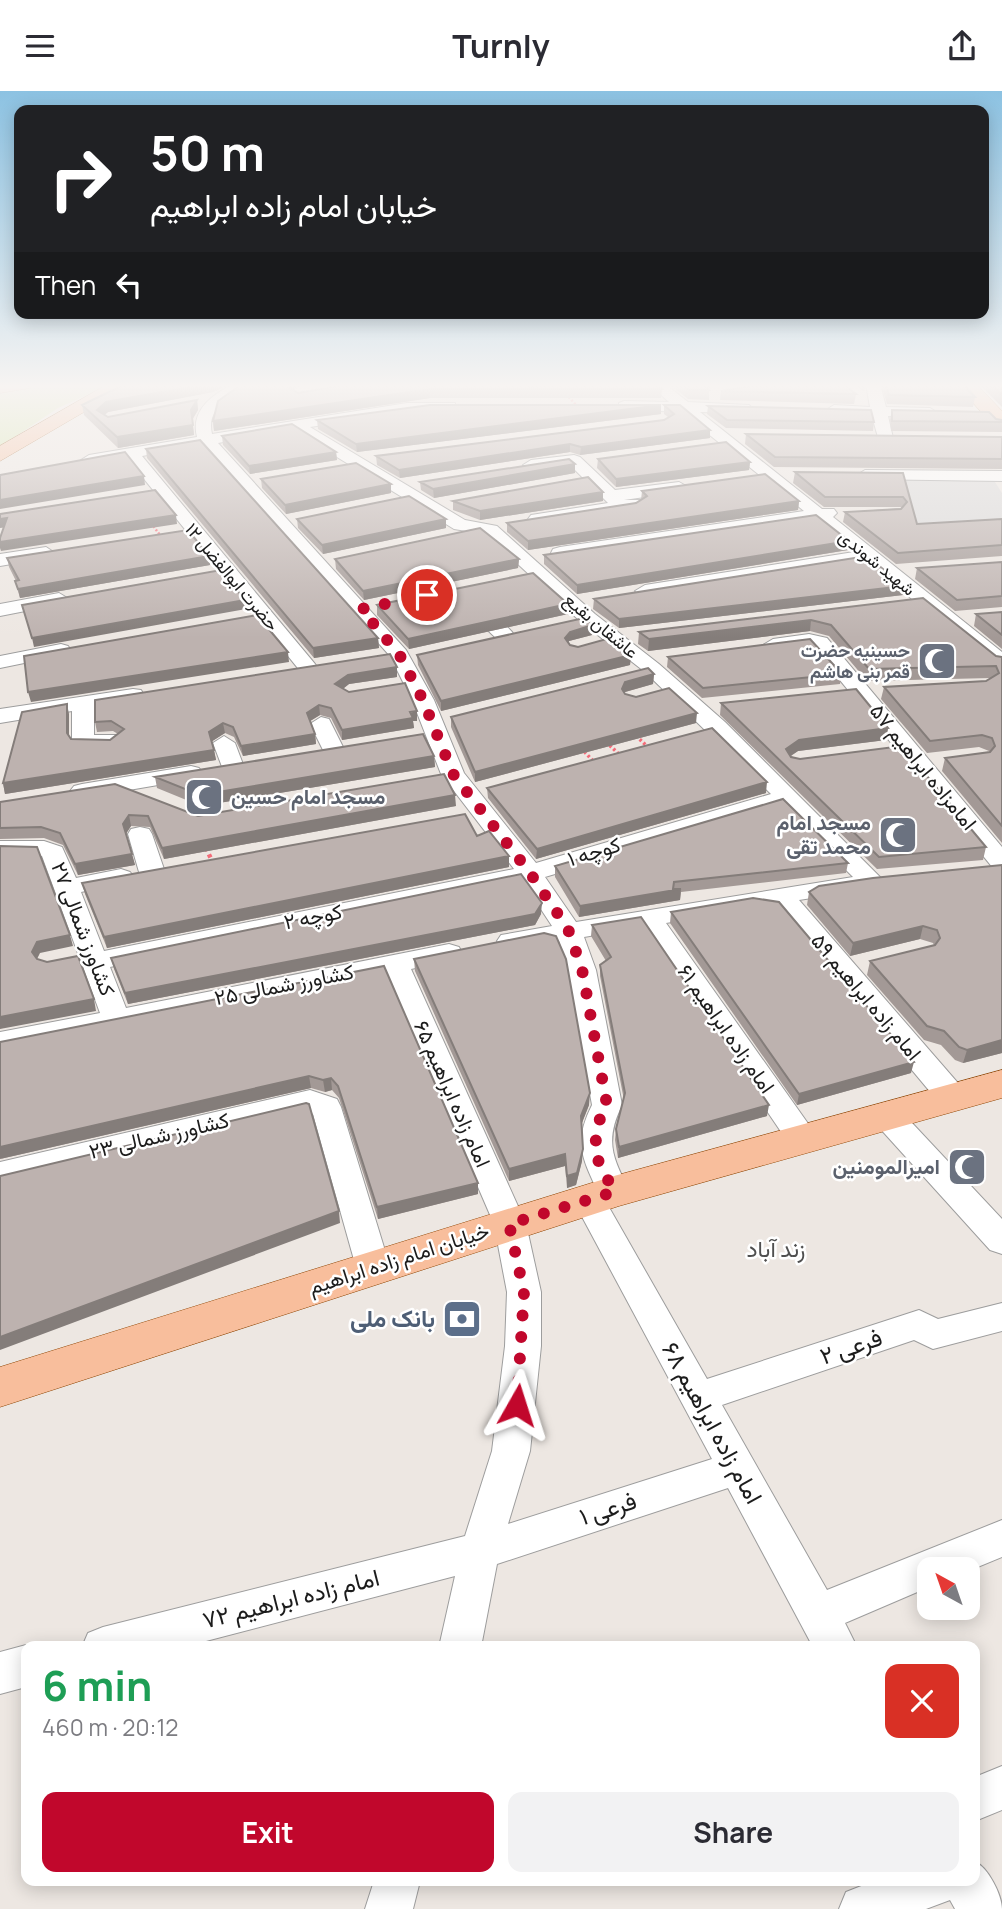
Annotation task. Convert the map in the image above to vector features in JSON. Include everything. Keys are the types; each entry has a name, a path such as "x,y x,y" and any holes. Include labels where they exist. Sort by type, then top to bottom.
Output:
{"main road":[{"name":"خیابان امام زاده ابراهیم","path":"0,1387 509,1224 1002,1084"}],"street":[{"name":"حضرت ابوالفضل ۱۲","path":"144,469 308,668"},
{"name":"امام زاده ابراهیم ۶۸","path":"241,469 256,481 280,523 361,609 400,657 419,691 453,774 530,873 568,929 582,969 607,1105 599,1121 594,1152 602,1196 698,1398 827,1630"},
{"name":"عاشقان بقیع","path":"359,469 460,525 485,527 697,708 721,716"},
{"path":"568,482 581,469"},
{"path":"588,469 616,501 633,503 639,507"},
{"name":"شهید شوندی","path":"759,469 1002,662"},
{"path":"846,475 899,474 1000,479"},
{"path":"741,478 793,475"},
{"path":"438,538 702,484"},
{"path":"139,493 161,490"},
{"path":"408,495 453,502"},
{"path":"511,578 530,566 652,538 845,513"},
{"path":"280,523 305,518"},
{"path":"155,529 192,530"},
{"path":"0,560 59,551"},
{"path":"626,594 752,566 867,556"},
{"path":"318,564 342,559"},
{"path":"200,574 227,570"},
{"path":"889,573 914,571"},
{"path":"0,610 78,596"},
{"path":"573,603 599,599"},
{"path":"897,604 925,601"},
{"path":"361,609 386,604"},
{"path":"238,619 264,615"},
{"path":"565,623 589,618"},
{"path":"949,621 975,618"},
{"path":"488,621 505,636"},
{"path":"479,642 529,631"},
{"path":"589,644 640,634"},
{"name":"امامزاده ابراهیم ۵۷","path":"758,646 816,641 914,755 1002,866"},
{"path":"0,661 79,647"},
{"path":"373,658 427,654"},
{"path":"285,672 334,664"},
{"path":"648,694 673,687"},
{"path":"0,716 83,703 117,688 157,691"},
{"path":"833,694 888,690"},
{"path":"393,695 419,691"},
{"path":"83,703 83,743 112,740"},
{"path":"411,738 456,716"},
{"path":"694,734 721,716 786,797 870,880"},
{"path":"321,724 334,751"},
{"path":"224,743 232,767"},
{"path":"309,755 360,747"},
{"path":"880,750 944,761"},
{"path":"53,796 257,763"},
{"path":"426,778 453,774"},
{"path":"120,785 165,803"},
{"path":"454,817 493,788"},
{"name":"کوچه ۱","path":"530,873 786,797"},
{"path":"140,834 152,872"},
{"name":"کشاورز شمالی ۲۷","path":"0,848 49,849 53,852 116,1018"},
{"path":"68,887 212,861"},
{"path":"976,871 1002,866"},
{"name":"کوچه ۲","path":"62,960 94,957 530,873"},
{"name":"کشاورز شمالی ۲۵","path":"0,1042 568,929 896,878"},
{"name":"امام زاده ابراهیم ۵۹","path":"780,895 855,966 953,1098"},
{"name":"امام زاده ابراهیم ۶۱","path":"649,918 803,1140"},
{"name":"امام زاده ابراهیم ۶۵","path":"395,963 509,1224 524,1292 523,1346 511,1451 480,1551 461,1641"},
{"name":"کشاورز شمالی ۲۳","path":"0,1174 310,1101 319,1103 326,1107 373,1267"},
{"path":"887,1116 1002,1241"},
{"name":"فرعی ۲","path":"698,1398 919,1324 933,1335 1002,1317"},
{"name":"فرعی ۱","path":"480,1551 737,1468"},
{"path":"827,1630 1002,1538"},
{"name":"امام زاده ابراهیم ۷۲","path":"127,1641 480,1551"},
{"path":"0,1673 21,1667"},
{"path":"980,1797 1002,1787"},
{"path":"389,1909 396,1886"},
{"path":"863,1909 925,1886"},
{"path":"968,1886 981,1909"}],"path":[{"path":"632,733 648,747"},
{"path":"598,734 623,765"},
{"path":"573,740 594,762"},
{"path":"202,837 212,861"}],"shaded area":[{"path":"900,479 993,479 1002,493 1002,530 914,535"}],"building":[{"path":"33,469 138,469 144,476 0,500 0,475"},
{"path":"163,469 226,469 378,638 313,648"},
{"path":"321,469 366,469 391,484 285,505 261,479"},
{"path":"505,469 548,469 433,489 420,482"},
{"path":"607,469 696,469 616,479"},
{"path":"795,472 903,473 917,524 1002,519 1002,545 898,553 845,512 901,509 907,502 903,497 825,497"},
{"path":"765,474 799,501 528,541 507,523 636,503 647,496 642,491"},
{"path":"588,477 603,492 480,511 453,501"},
{"path":"155,490 176,515 0,542 7,518 0,519 0,514"},
{"path":"409,496 446,519 322,545 297,519"},
{"path":"816,515 849,541 577,585 544,555"},
{"path":"480,528 519,559 363,591 335,559"},
{"path":"188,530 209,556 18,589 15,581 19,580 7,558"},
{"path":"867,556 904,586 619,619 594,599"},
{"path":"1002,562 1002,596 957,600 917,568"},
{"path":"221,570 245,600 32,638 22,605"},
{"path":"533,573 568,604 408,639 377,605"},
{"path":"923,598 996,656 1002,657 1002,826 945,758 990,752 995,746 992,738 982,735 930,741 884,687 986,681 999,673 996,666 869,669 831,625 811,620 649,639 639,632"},
{"path":"1002,612 1002,635 976,614"},
{"path":"257,615 288,652 28,692 24,656"},
{"path":"584,618 593,625 570,632 565,638 570,645 578,647 610,638 631,655 441,701 417,655"},
{"path":"810,639 842,674 703,688 668,657"},
{"path":"390,654 397,667 348,675 335,684 349,692 405,683 417,711 410,712 413,718 342,730 331,708 319,705 307,713 315,734 241,746 233,727 223,723 209,732 214,750 3,783 22,712 67,704 67,733 71,739 110,740 124,729 111,721 95,722 95,700"},
{"path":"648,668 654,674 625,682 622,689 625,694 636,697 669,688 697,713 475,772 451,717"},
{"path":"856,689 888,728 799,740 786,749 791,757 800,759 902,746 986,847 879,857 721,703"},
{"path":"712,728 767,782 537,849 487,788"},
{"path":"423,734 434,756 200,795 155,777"},
{"path":"444,774 455,795 162,848 148,816 129,815 123,824 132,854 75,864 60,833 41,827 0,828 0,802 115,784 198,816"},
{"path":"783,799 848,863 674,882 673,889 681,889 580,906 555,866"},
{"path":"465,814 477,836 489,831 509,856 104,937 82,883"},
{"path":"0,846 37,847 70,935 37,942 32,952 37,959 47,962 78,956 94,999 0,1017"},
{"path":"1002,865 1002,1040 967,1050 959,1047 944,1031 927,1026 870,961 935,945 940,938 937,930 923,926 853,943 809,892 819,886 873,878"},
{"path":"521,874 542,903 535,914 125,993 111,958"},
{"path":"753,898 779,902 914,1062 799,1094 671,912"},
{"path":"641,917 769,1105 619,1147 616,1129 625,1093 600,965 611,957 592,925"},
{"path":"544,933 556,936 566,959 590,1093 581,1116 583,1149 577,1173 567,1176 565,1154 509,1169 414,959"},
{"path":"384,966 478,1183 377,1207 338,1086 331,1078 323,1080 309,1076 0,1147 0,1042"},
{"path":"309,1104 339,1211 0,1337 0,1176"}],"place":[{"name":"حسینیه حضرت قمر بنی هاشم","path":"937,661"},
{"name":"مسجد امام حسین","path":"204,797"},
{"name":"مسجد امام محمد تقی","path":"898,835"},
{"name":"امیرالمومنین","path":"967,1167"},
{"name":"بانک ملی","path":"462,1319"}],"district":[{"name":"زند آباد","path":"776,1249"}],"route":[{"path":"427,595 361,609 399,654 433,722 453,774 530,873 568,929 582,969 607,1105 599,1121 594,1152 614,1192 509,1224 524,1292 523,1346 517,1405"}]}
